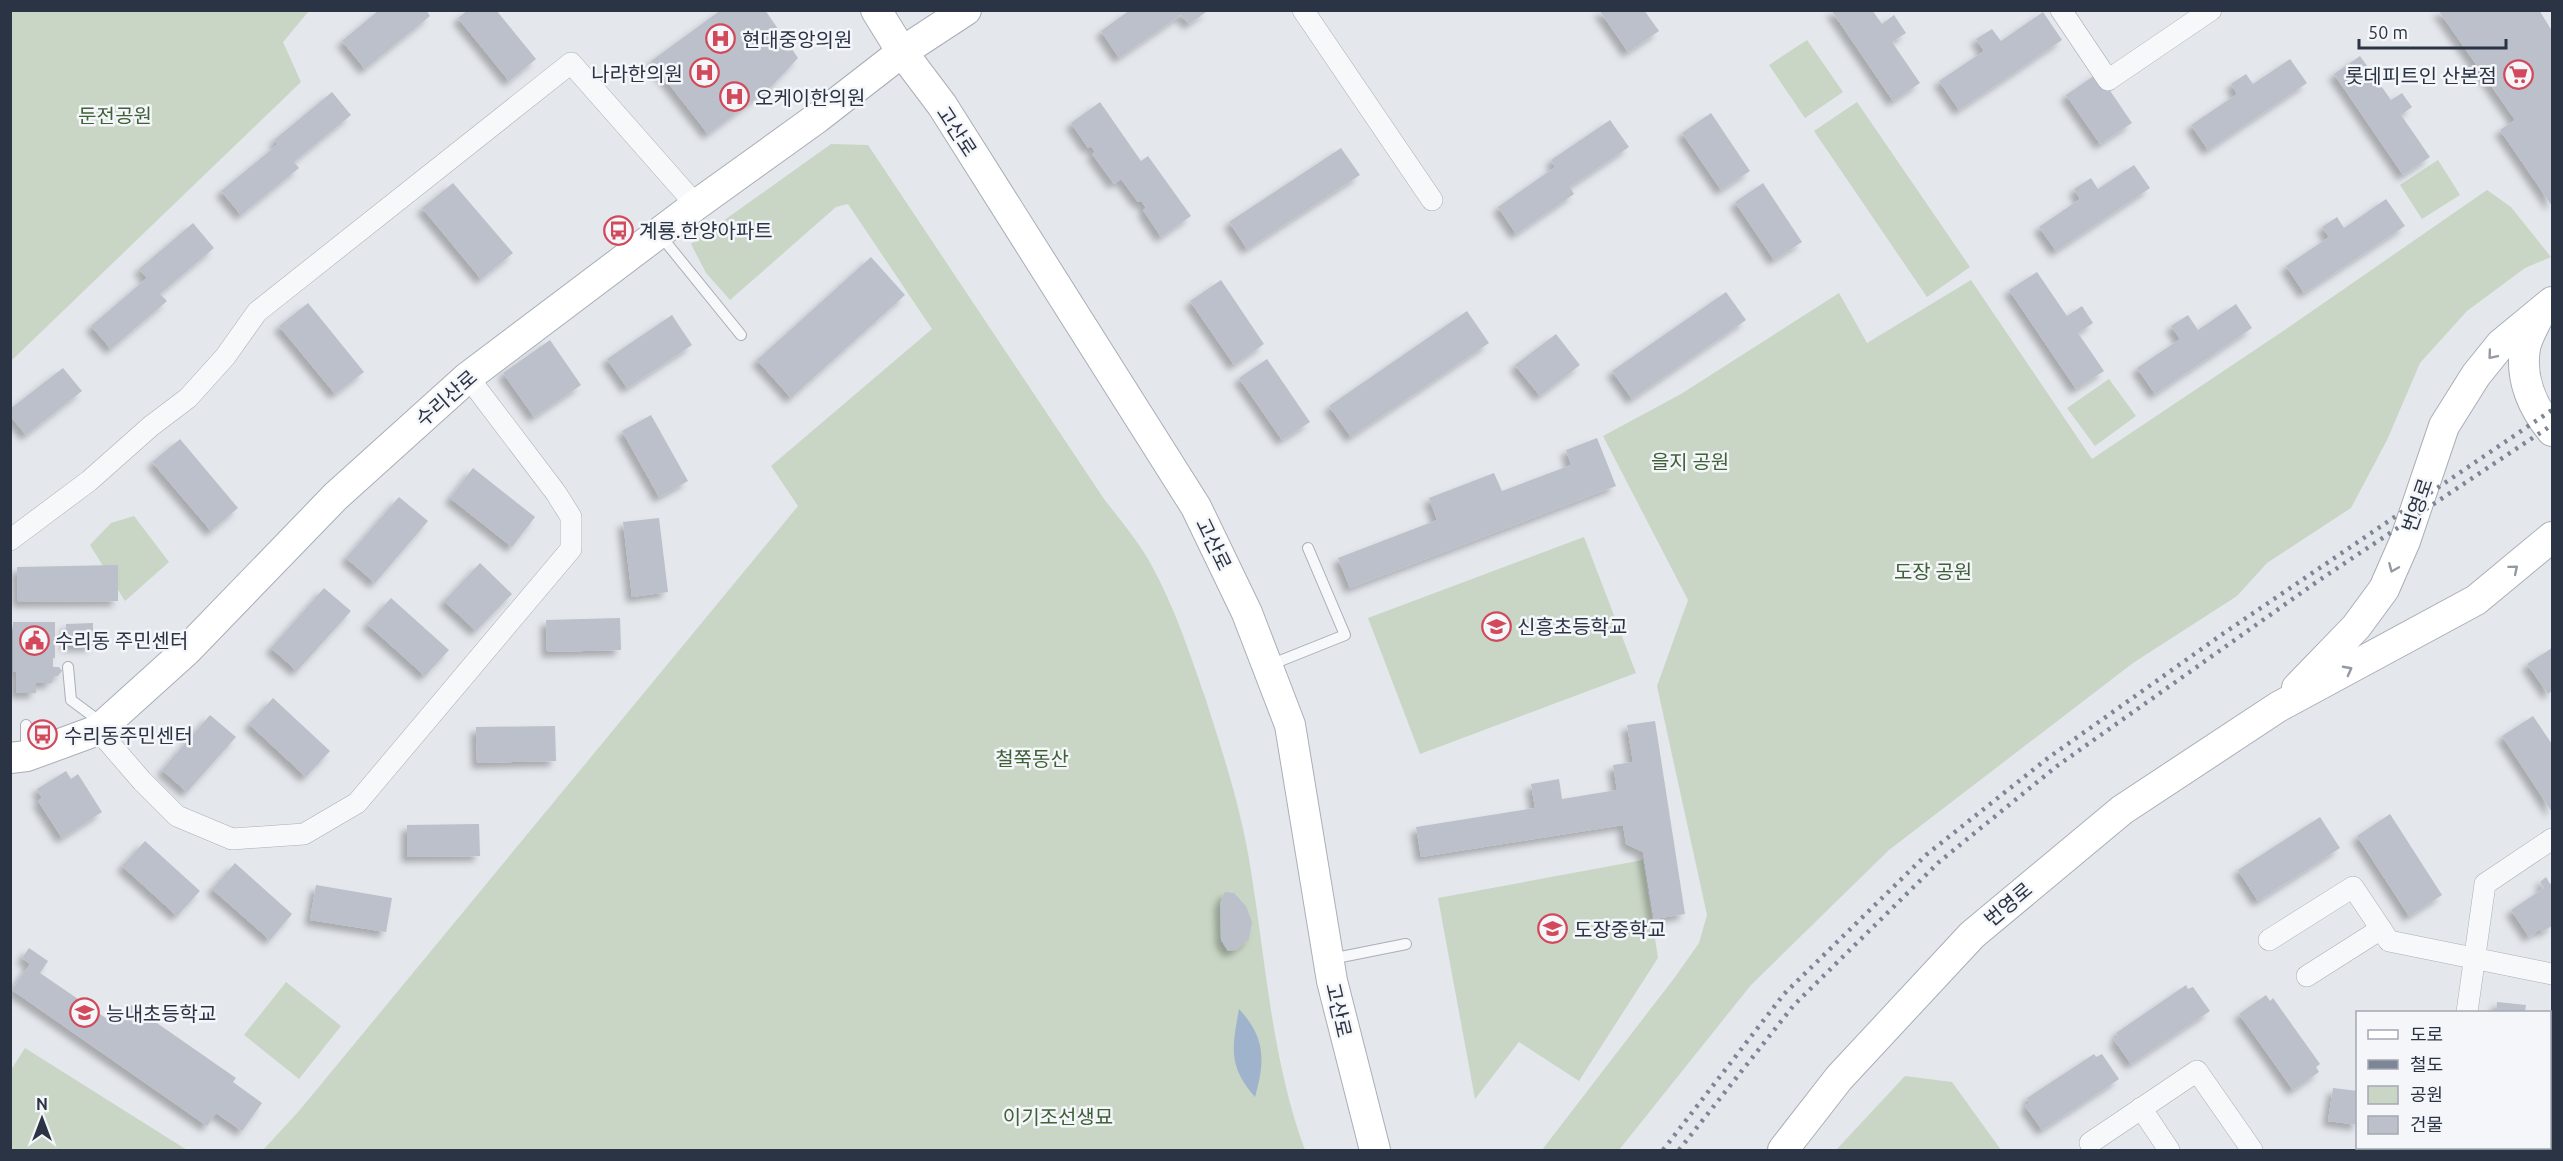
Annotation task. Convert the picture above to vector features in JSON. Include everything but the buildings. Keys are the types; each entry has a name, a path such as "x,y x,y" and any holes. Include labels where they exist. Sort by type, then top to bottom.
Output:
{"street":[{"name":"고산로","path":"876,10 902,52 942,105 1196,507 1247,613 1290,725 1328,960 1362,1107 1375,1150"},
{"name":"수리산로","path":"19,757 101,727 187,650 336,496 468,377 658,233 817,118 902,52 966,10"},
{"path":"1303,10 1432,200"},
{"path":"2061,10 2108,80 2211,10"},
{"path":"10,540 89,481 151,426 188,398 225,357 257,312 572,63 696,205"},
{"path":"2547,306 2525,347 2525,371 2530,395 2538,415 2553,431"},
{"name":"번영로","path":"2278,707 2356,627 2384,589 2405,541 2444,426 2476,375 2501,344 2547,306"},
{"path":"101,727 142,782 177,816 232,839 304,834 357,803 571,549 571,517 556,493 468,377"},
{"name":"번영로","path":"1783,1150 1839,1078 1972,935 2122,810 2278,707 2447,618 2476,600 2553,537"},
{"path":"2467,1011 2485,884 2553,839"},
{"path":"2269,940 2353,887 2388,941 2553,974"},
{"path":"2307,976 2381,929"},
{"path":"2090,1143 2197,1071 2252,1150"},
{"path":"2141,1108 2169,1150"}],"lane":[{"path":"658,233 741,335"},
{"path":"1267,666 1346,635 1308,548"},
{"path":"68,667 70,700 101,727"},
{"path":"19,757 26,725"},
{"path":"1328,960 1406,944"}],"green space":[{"name":"둔전공원","path":"11,10 309,11 283,42 301,82 11,361"},
{"path":"1807,40 1843,92 1805,118 1769,65"},
{"path":"1857,102 1970,267 1927,297 1814,131"},
{"path":"831,144 868,145 1104,499 1140,547 1164,589 1206,700 1238,806 1251,871 1277,1047 1305,1150 263,1150 299,1111 798,506 771,466 932,329 848,204 836,207 730,300 706,273 691,244"},
{"path":"2438,160 2460,195 2422,219 2400,185"},
{"name":"도장 공원","path":"2487,190 2511,207 2551,257 2525,268 2467,311 2420,363 2387,440 2351,508 2267,563 2237,596 2133,663 1889,850 1751,985 1619,1150 1542,1150 1699,943 1707,915 1657,686 1688,600 1603,436 1681,394 1839,293 1867,343 1971,280 2092,459"},
{"path":"2109,379 2136,416 2095,446 2067,408"},
{"path":"134,516 169,562 125,601 90,545 111,523"},
{"path":"1584,537 1636,673 1420,754 1368,618"},
{"path":"1643,860 1658,958 1579,1081 1519,1042 1475,1099 1438,898"},
{"path":"286,982 341,1026 299,1079 244,1035"},
{"path":"25,1048 187,1150 11,1150 11,1070"},
{"path":"1905,1076 1952,1082 2001,1150 1836,1150"}],"water":[{"path":"1239,1009 1254,1030 1261,1050 1261,1072 1255,1097 1240,1076 1234,1056"}],"railway":[{"path":"1663,1150 1784,994 1926,855 2048,758 2224,633 2552,410"},
{"path":"1679,1150 1794,1005 1939,862 2057,766 2318,581 2552,425"}],"place":[{"name":"현대중앙의원","path":"721,39"},
{"name":"나라한의원","path":"704,73"},
{"name":"롯데피트인 산본점","path":"2518,75"},
{"name":"오케이한의원","path":"734,97"},
{"name":"계룡.한양아파트","path":"618,230"},
{"name":"신흥초등학교","path":"1496,626"},
{"name":"수리동 주민센터","path":"34,640"},
{"name":"수리동주민센터","path":"43,735"},
{"name":"도장중학교","path":"1553,929"},
{"name":"능내초등학교","path":"85,1013"}],"park label":[{"name":"을지 공원","path":"1690,461"},
{"name":"철쭉동산","path":"1032,758"},
{"name":"이기조선생묘","path":"1058,1116"}]}
